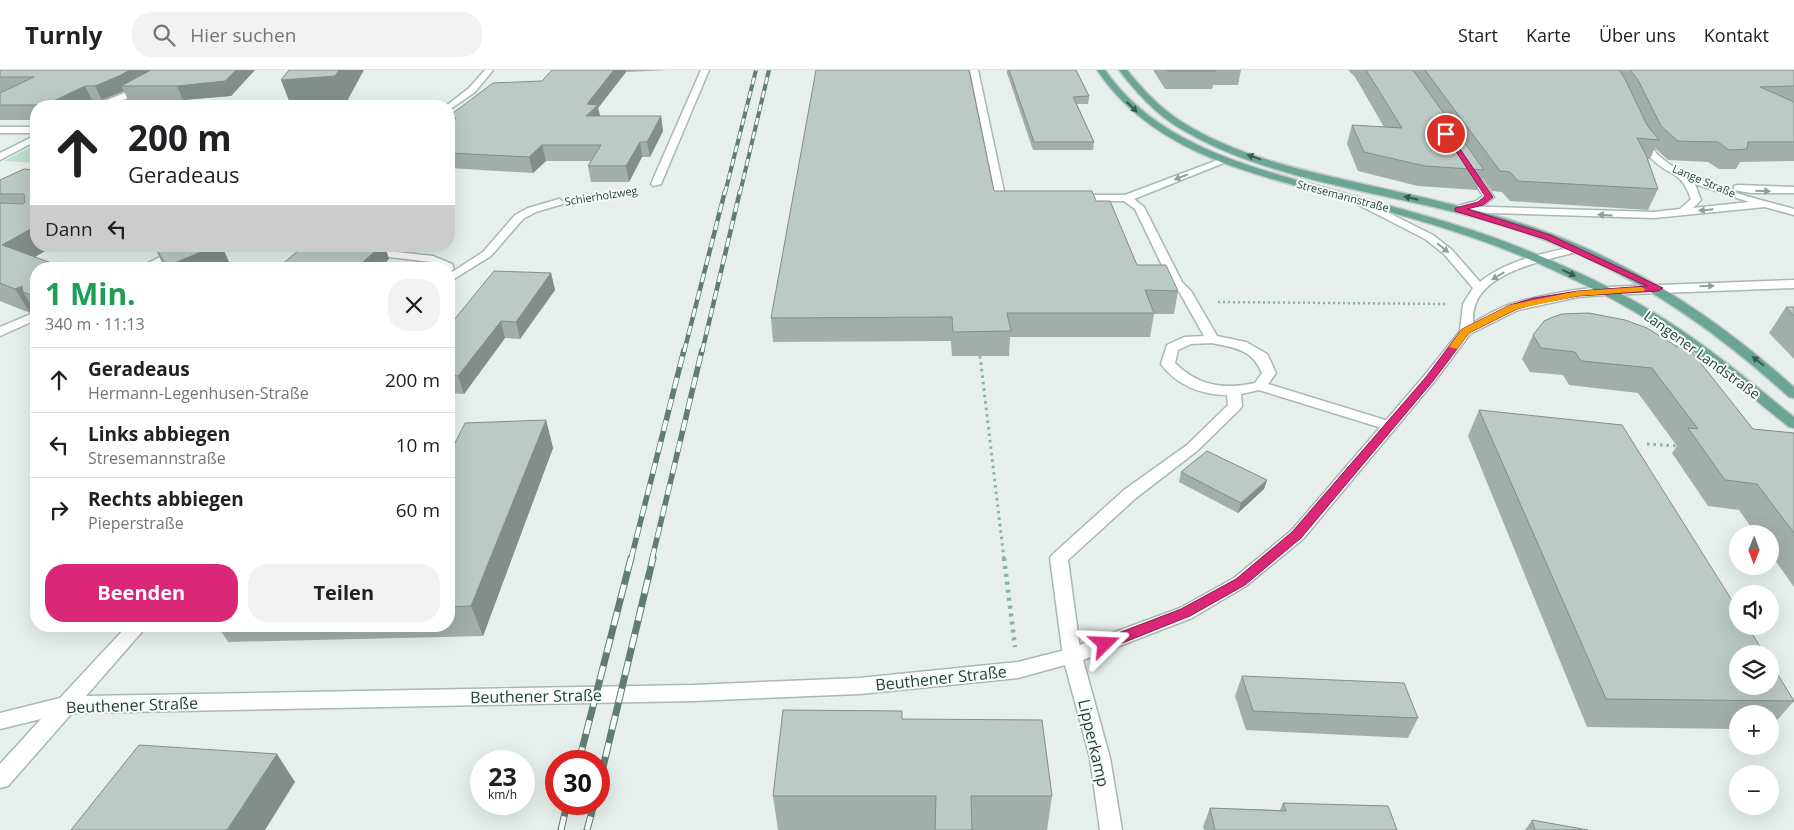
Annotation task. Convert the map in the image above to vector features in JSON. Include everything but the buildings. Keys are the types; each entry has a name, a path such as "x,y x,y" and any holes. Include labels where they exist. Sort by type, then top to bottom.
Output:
{"main road":[{"name":"Stresemannstraße","path":"1101,70 1122,98 1138,113 1173,136 1226,160 1282,179 1475,234 1536,258 1606,291"},
{"name":"Stresemannstraße","path":"1123,70 1157,109 1180,124 1210,139 1273,164 1304,173 1458,209 1548,237 1658,288"},
{"name":"Langener Landstraße","path":"1658,288 1710,322 1763,365 1794,394"},
{"name":"Langener Landstraße","path":"1606,291 1668,327 1794,424"}],"street":[{"path":"113,100 130,94 168,70"},
{"path":"455,103 472,90 489,70"},
{"name":"Schierholzweg","path":"656,184 705,70"},
{"path":"974,70 1001,199 1030,198"},
{"name":"Lange Straße","path":"1637,124 1654,156 1682,174 1765,204 1794,212"},
{"path":"0,130 30,130"},
{"path":"0,157 30,141"},
{"path":"1458,209 1480,204 1489,197 1462,158"},
{"path":"1068,198 1126,198 1226,160"},
{"path":"1682,174 1690,183 1696,200 1682,213"},
{"path":"1698,180 1751,190 1794,190"},
{"path":"1126,198 1139,207 1177,284 1185,291 1212,339"},
{"path":"1355,199 1429,237 1448,252 1479,288"},
{"name":"Schierholzweg","path":"455,276 487,254 520,217 532,210 559,202"},
{"name":"Stresemannstraße","path":"1458,209 1627,216 1682,213 1765,204"},
{"path":"1466,331 1469,304 1479,288 1505,272 1536,258 1577,249"},
{"path":"157,262 179,252"},
{"path":"372,252 433,259 439,262"},
{"path":"1466,331 1514,307 1578,293 1658,288 1794,284"},
{"path":"0,332 30,319"},
{"name":"Beuthener Straße","path":"0,721 67,705 693,693 859,686 1018,670 1072,656 1186,613 1240,582 1297,535 1390,426 1466,331"},
{"path":"1260,386 1269,373 1262,357 1241,345 1212,339 1189,340 1172,348 1168,364 1180,377 1200,388 1234,392 1260,386 1390,426"},
{"name":"Lipperkamp","path":"1111,830 1100,758 1072,656 1059,558 1130,494 1192,448 1234,406 1234,392"},
{"path":"0,779 133,632"}],"path":[{"name":"Schierholzweg","path":"559,202 646,189 656,184"},
{"path":"1190,302 1469,304"},
{"path":"980,356 1018,670"},
{"path":"1647,444 1681,446"}],"green space":[{"path":"30,147 30,163 4,161"}],"railway":[{"path":"725,193 756,70"},
{"path":"740,193 769,70"},
{"path":"684,352 725,191"},
{"path":"702,352 740,191"},
{"path":"631,559 684,350"},
{"path":"652,559 702,350"},
{"path":"582,750 631,558"},
{"path":"607,750 653,558"},
{"path":"561,830 564,815"},
{"path":"587,830 591,815"}],"slow traffic":[{"path":"1454,347 1466,331 1514,307 1534,301 1578,293 1641,289"}],"route":[{"path":"1105,644 1186,613 1240,582 1297,535 1429,379 1466,331 1514,307 1534,301 1578,293 1658,288 1548,237 1458,209 1480,204 1489,197 1446,134"}]}
